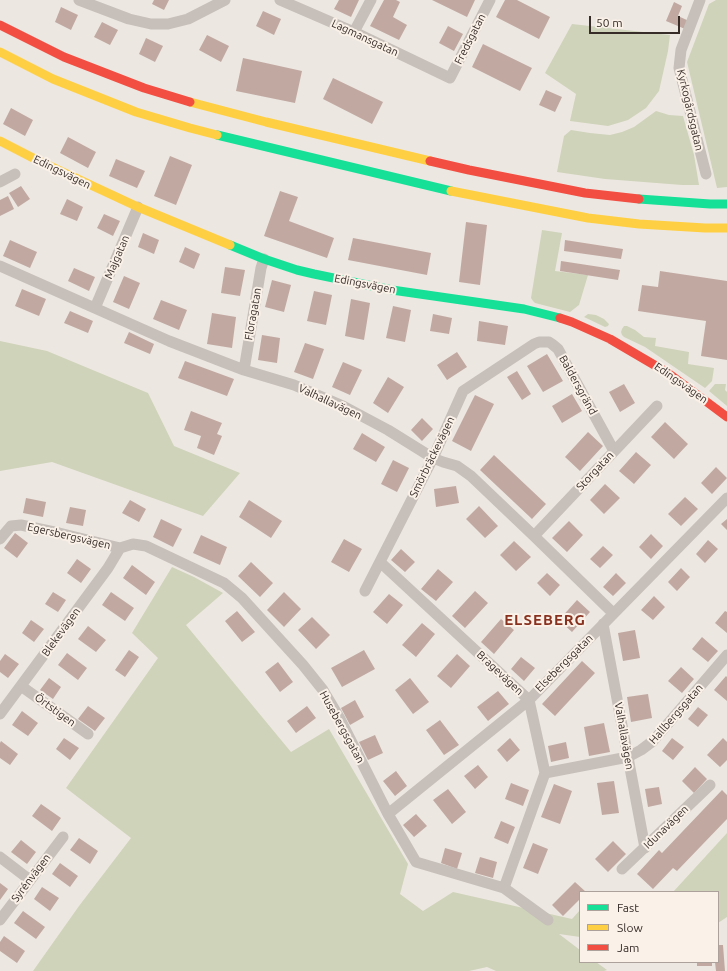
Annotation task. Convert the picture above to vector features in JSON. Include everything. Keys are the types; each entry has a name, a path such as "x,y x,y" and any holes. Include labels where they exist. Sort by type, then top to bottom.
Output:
{"main road":[{"path":"0,25 64,56 144,88 196,104 266,122 469,170 585,193 626,198 727,204"},
{"path":"0,52 53,79 136,112 190,128 259,145 465,194 588,218 639,224 727,228"},
{"name":"Edingsvägen","path":"0,141 138,207 264,259 297,270 392,290 524,309 572,322 610,339 668,372 727,417"},
{"path":"710,204 727,201"},
{"path":"705,228 727,232"}],"street":[{"path":"79,0 129,19 151,24 168,24 188,19 225,0"},
{"name":"Lagmansgatan","path":"280,0 354,32 450,78"},
{"path":"354,32 371,0"},
{"name":"Fredsgatan","path":"450,78 490,0"},
{"name":"Kyrkogårdsgatan","path":"700,0 681,50 679,68 706,174"},
{"path":"0,182 15,174"},
{"name":"Majgatan","path":"95,308 138,207"},
{"name":"Floragatan","path":"244,370 261,268 264,259"},
{"name":"Valhallavägen","path":"0,266 169,341 244,370 294,385 343,406 388,430 433,458 456,466 466,472 613,613"},
{"name":"Baldersgränd","path":"528,348 539,342 549,342 558,349 614,451"},
{"name":"Smörbräckevägen","path":"365,591 433,458 463,391 528,348"},
{"name":"Storgatan","path":"534,536 657,406"},
{"name":"Elsebergsgatan","path":"388,814 529,700 727,498"},
{"name":"Egersbergsvägen","path":"0,539 11,526 21,525 120,548"},
{"name":"Husebergsgatan","path":"120,548 133,544 146,546 224,584 242,598 303,665 323,690 339,717 388,814 416,862 504,888 548,920"},
{"name":"Blekevägen","path":"0,714 108,568 120,548"},
{"name":"Bragevägen","path":"380,562 529,700 545,773"},
{"name":"Valhallavägen","path":"603,624 645,848"},
{"name":"Hallbergsgatan","path":"545,773 628,757 641,750 653,740 727,655"},
{"name":"Örtstigen","path":"21,686 88,734"},
{"path":"504,888 545,773"},
{"name":"Idunavägen","path":"622,870 710,785"},
{"name":"Syrénvägen","path":"0,920 63,837"},
{"path":"0,857 30,880"}],"green space":[{"path":"716,0 727,0 727,187 717,188 687,62 709,4"},
{"path":"572,24 670,35 659,91 646,108 628,120 608,126 570,121 576,94 545,73"},
{"path":"656,111 669,115 683,116 694,155 699,185 605,179 557,172 564,136 571,130 610,135 634,127"},
{"path":"542,230 562,233 555,271 588,275 579,305 570,312 535,303 531,298"},
{"path":"588,314 596,315 604,319 609,324 608,326 605,327 584,317"},
{"path":"624,326 635,330 644,337 656,338 655,346 689,352 688,364 714,368 712,381 705,388 645,347 624,337 621,332"},
{"path":"0,341 47,351 148,393 174,446 240,473 203,516 52,462 0,471"},
{"path":"715,384 726,384 725,390 727,392 727,406 709,391"},
{"path":"172,567 223,593 186,625 291,752 329,729 408,864 400,894 423,911 453,892 572,919 579,911 579,937 559,934 579,949 579,963 597,963 607,970 496,971 487,967 469,971 33,971 79,906 131,838 66,788 158,658 132,633"},
{"path":"727,833 727,917 719,922 719,891 674,891"}],"building":[{"path":"154,0 169,0 164,10 152,4"},
{"path":"339,0 359,0 351,17 334,9"},
{"path":"384,0 396,0 400,2 393,17 407,25 399,40 370,26"},
{"path":"432,0 475,0 467,17"},
{"path":"505,0 517,0 550,17 539,39 496,17"},
{"path":"674,2 682,6 678,16 689,21 685,29 666,21"},
{"path":"61,7 78,15 71,30 55,22"},
{"path":"263,11 281,19 274,35 256,26"},
{"path":"102,22 118,30 110,45 94,37"},
{"path":"448,26 463,34 454,51 439,43"},
{"path":"207,35 229,46 221,62 199,50"},
{"path":"146,38 163,46 155,62 139,54"},
{"path":"483,44 532,68 520,91 472,67"},
{"path":"243,58 302,71 295,103 236,91"},
{"path":"333,78 383,102 372,124 323,99"},
{"path":"546,90 562,97 555,112 539,105"},
{"path":"11,108 33,120 25,136 3,124"},
{"path":"68,137 96,152 88,168 60,153"},
{"path":"170,156 192,165 176,205 154,196"},
{"path":"116,159 145,171 137,188 109,176"},
{"path":"21,186 30,199 18,207 9,193"},
{"path":"280,191 298,197 289,221 334,238 327,258 264,236"},
{"path":"8,196 14,209 0,216 0,200"},
{"path":"67,199 83,207 77,221 60,214"},
{"path":"104,214 120,221 113,236 97,228"},
{"path":"466,222 487,225 480,285 459,282"},
{"path":"143,233 159,240 154,254 138,247"},
{"path":"353,238 431,253 427,275 348,260"},
{"path":"10,240 37,252 30,268 3,256"},
{"path":"565,240 623,249 621,259 564,251"},
{"path":"185,247 200,254 194,269 179,262"},
{"path":"561,261 620,270 618,280 560,271"},
{"path":"225,267 245,270 240,296 221,293"},
{"path":"74,268 95,277 89,291 68,281"},
{"path":"660,271 727,281 727,360 701,356 706,321 638,311 642,285 658,287"},
{"path":"124,276 140,283 129,309 113,302"},
{"path":"272,280 291,285 284,312 265,307"},
{"path":"22,289 46,299 39,316 15,306"},
{"path":"314,291 332,295 326,325 307,321"},
{"path":"351,299 370,303 364,340 345,336"},
{"path":"161,300 187,310 179,330 153,319"},
{"path":"393,306 411,310 405,342 386,338"},
{"path":"70,311 93,321 88,333 64,323"},
{"path":"212,313 236,317 232,348 207,344"},
{"path":"433,314 452,318 449,334 430,331"},
{"path":"479,321 508,326 505,345 477,341"},
{"path":"129,332 154,344 150,354 124,343"},
{"path":"262,335 280,338 277,363 258,360"},
{"path":"305,343 324,349 313,379 294,372"},
{"path":"457,352 467,367 447,380 437,365"},
{"path":"547,354 563,381 543,392 527,366"},
{"path":"185,361 234,379 227,396 178,378"},
{"path":"343,362 362,370 350,395 332,387"},
{"path":"517,371 531,394 522,400 507,377"},
{"path":"388,377 404,387 388,413 373,403"},
{"path":"624,384 635,403 620,412 609,392"},
{"path":"572,394 582,411 562,423 552,406"},
{"path":"475,395 494,404 471,451 452,441"},
{"path":"191,411 222,423 217,434 222,436 214,455 197,448 201,436 184,430"},
{"path":"422,418 433,429 422,441 411,430"},
{"path":"665,422 688,444 674,459 651,437"},
{"path":"588,432 603,446 580,471 565,457"},
{"path":"362,433 385,447 376,462 353,449"},
{"path":"636,452 651,465 634,484 619,471"},
{"path":"494,455 546,504 532,519 480,470"},
{"path":"393,460 409,468 397,492 381,484"},
{"path":"716,467 727,478 712,494 701,483"},
{"path":"605,484 620,498 604,514 590,500"},
{"path":"456,486 459,503 436,507 434,489"},
{"path":"685,497 698,509 681,526 668,514"},
{"path":"26,498 46,502 43,517 23,513"},
{"path":"130,500 146,509 139,522 122,513"},
{"path":"249,500 282,521 271,538 239,517"},
{"path":"479,506 498,526 485,538 466,519"},
{"path":"70,507 86,510 83,526 66,523"},
{"path":"161,519 182,529 173,547 153,537"},
{"path":"727,519 727,530 721,524"},
{"path":"569,521 583,535 567,552 552,538"},
{"path":"15,533 28,543 17,558 4,548"},
{"path":"651,534 663,546 651,559 639,547"},
{"path":"201,535 227,547 220,565 193,553"},
{"path":"344,539 362,549 349,572 331,562"},
{"path":"708,540 718,549 705,563 696,554"},
{"path":"514,541 531,557 516,571 500,555"},
{"path":"603,546 613,555 600,568 590,559"},
{"path":"401,549 415,562 405,572 391,560"},
{"path":"77,559 91,569 81,583 67,573"},
{"path":"251,562 273,583 260,597 238,576"},
{"path":"132,565 155,582 146,595 123,578"},
{"path":"681,568 690,577 677,591 668,582"},
{"path":"438,569 453,582 436,601 421,589"},
{"path":"547,573 560,585 550,596 537,583"},
{"path":"616,573 626,583 613,596 603,587"},
{"path":"475,591 488,603 465,628 452,616"},
{"path":"53,592 66,600 58,612 45,604"},
{"path":"111,592 134,608 125,621 102,605"},
{"path":"284,592 301,609 284,627 267,610"},
{"path":"389,594 403,605 387,624 373,612"},
{"path":"654,596 665,607 653,620 641,610"},
{"path":"577,600 590,612 572,632 559,620"},
{"path":"237,611 255,632 242,642 225,621"},
{"path":"725,611 727,612 727,633 715,623"},
{"path":"312,617 330,635 316,649 298,630"},
{"path":"501,619 514,630 494,654 481,642"},
{"path":"31,620 44,629 34,642 22,633"},
{"path":"422,623 435,634 416,657 402,645"},
{"path":"88,626 106,640 96,652 78,639"},
{"path":"635,630 640,658 623,661 618,633"},
{"path":"702,637 718,651 708,662 692,649"},
{"path":"129,650 139,657 125,677 115,670"},
{"path":"364,650 375,669 342,687 331,668"},
{"path":"67,653 87,668 78,680 58,665"},
{"path":"5,654 19,664 8,678 0,672 0,661"},
{"path":"457,654 470,666 451,688 437,676"},
{"path":"521,657 535,668 524,681 511,669"},
{"path":"582,661 595,673 555,716 542,704"},
{"path":"278,662 293,682 280,692 265,672"},
{"path":"681,667 694,679 682,693 668,681"},
{"path":"726,676 727,677 727,701 714,690"},
{"path":"49,678 61,687 53,699 40,690"},
{"path":"410,678 429,702 413,714 395,690"},
{"path":"498,691 509,704 488,721 477,707"},
{"path":"648,694 652,718 631,722 627,697"},
{"path":"355,700 364,717 350,725 341,708"},
{"path":"88,706 105,718 95,731 78,719"},
{"path":"307,706 316,718 296,733 287,721"},
{"path":"698,707 708,715 698,727 688,719"},
{"path":"22,711 38,723 28,736 12,725"},
{"path":"440,720 459,745 444,755 426,730"},
{"path":"604,723 610,752 589,756 584,727"},
{"path":"375,735 383,753 368,760 359,742"},
{"path":"64,738 79,748 70,760 56,749"},
{"path":"510,738 520,750 507,762 497,750"},
{"path":"672,738 684,747 673,760 662,751"},
{"path":"723,738 727,742 727,760 720,767 707,755"},
{"path":"1,741 18,754 10,765 0,758"},
{"path":"566,742 569,758 551,762 548,746"},
{"path":"478,765 488,777 475,789 464,776"},
{"path":"695,767 707,779 694,793 682,781"},
{"path":"396,771 407,786 395,796 383,781"},
{"path":"614,781 619,813 602,815 597,783"},
{"path":"511,783 529,790 523,806 505,799"},
{"path":"554,784 572,791 560,824 541,817"},
{"path":"659,787 662,804 648,807 645,789"},
{"path":"448,789 466,812 452,824 433,800"},
{"path":"722,790 727,795 727,819 677,871 673,868 653,889 637,874 659,850 662,853"},
{"path":"41,804 61,818 52,831 32,816"},
{"path":"416,814 427,826 414,837 403,825"},
{"path":"501,821 515,827 508,844 494,838"},
{"path":"79,838 98,851 90,864 70,850"},
{"path":"21,840 36,852 27,864 11,852"},
{"path":"613,841 626,854 608,872 595,859"},
{"path":"533,843 548,849 538,874 523,868"},
{"path":"445,848 462,853 457,869 441,863"},
{"path":"480,857 497,862 493,878 475,873"},
{"path":"60,863 78,876 70,887 52,874"},
{"path":"575,882 585,891 579,891 579,900 563,916 552,905"},
{"path":"0,883 8,889 0,900"},
{"path":"42,887 59,898 50,911 34,899"},
{"path":"23,911 45,927 36,939 14,923"},
{"path":"4,936 25,951 17,963 0,951 0,942"},
{"path":"719,945 723,945 725,971 716,971 715,963 719,963"},
{"path":"697,963 712,963 712,966 697,966"}],"traffic: fast":[{"path":"217,135 451,191"},
{"path":"639,199 727,204"},
{"path":"230,245 264,259 314,274 392,290 524,309 560,318"}],"traffic: slow":[{"path":"0,52 53,79 136,112 217,135"},
{"path":"190,102 266,122 430,161"},
{"path":"0,141 138,207 230,245"},
{"path":"451,191 588,218 639,224 727,228"}],"traffic: jam":[{"path":"0,25 64,57 144,88 190,102"},
{"path":"430,161 585,193 639,199"},
{"path":"560,318 610,339 668,373 727,417"}],"district":[{"name":"ELSEBERG","path":"545,620"}]}
